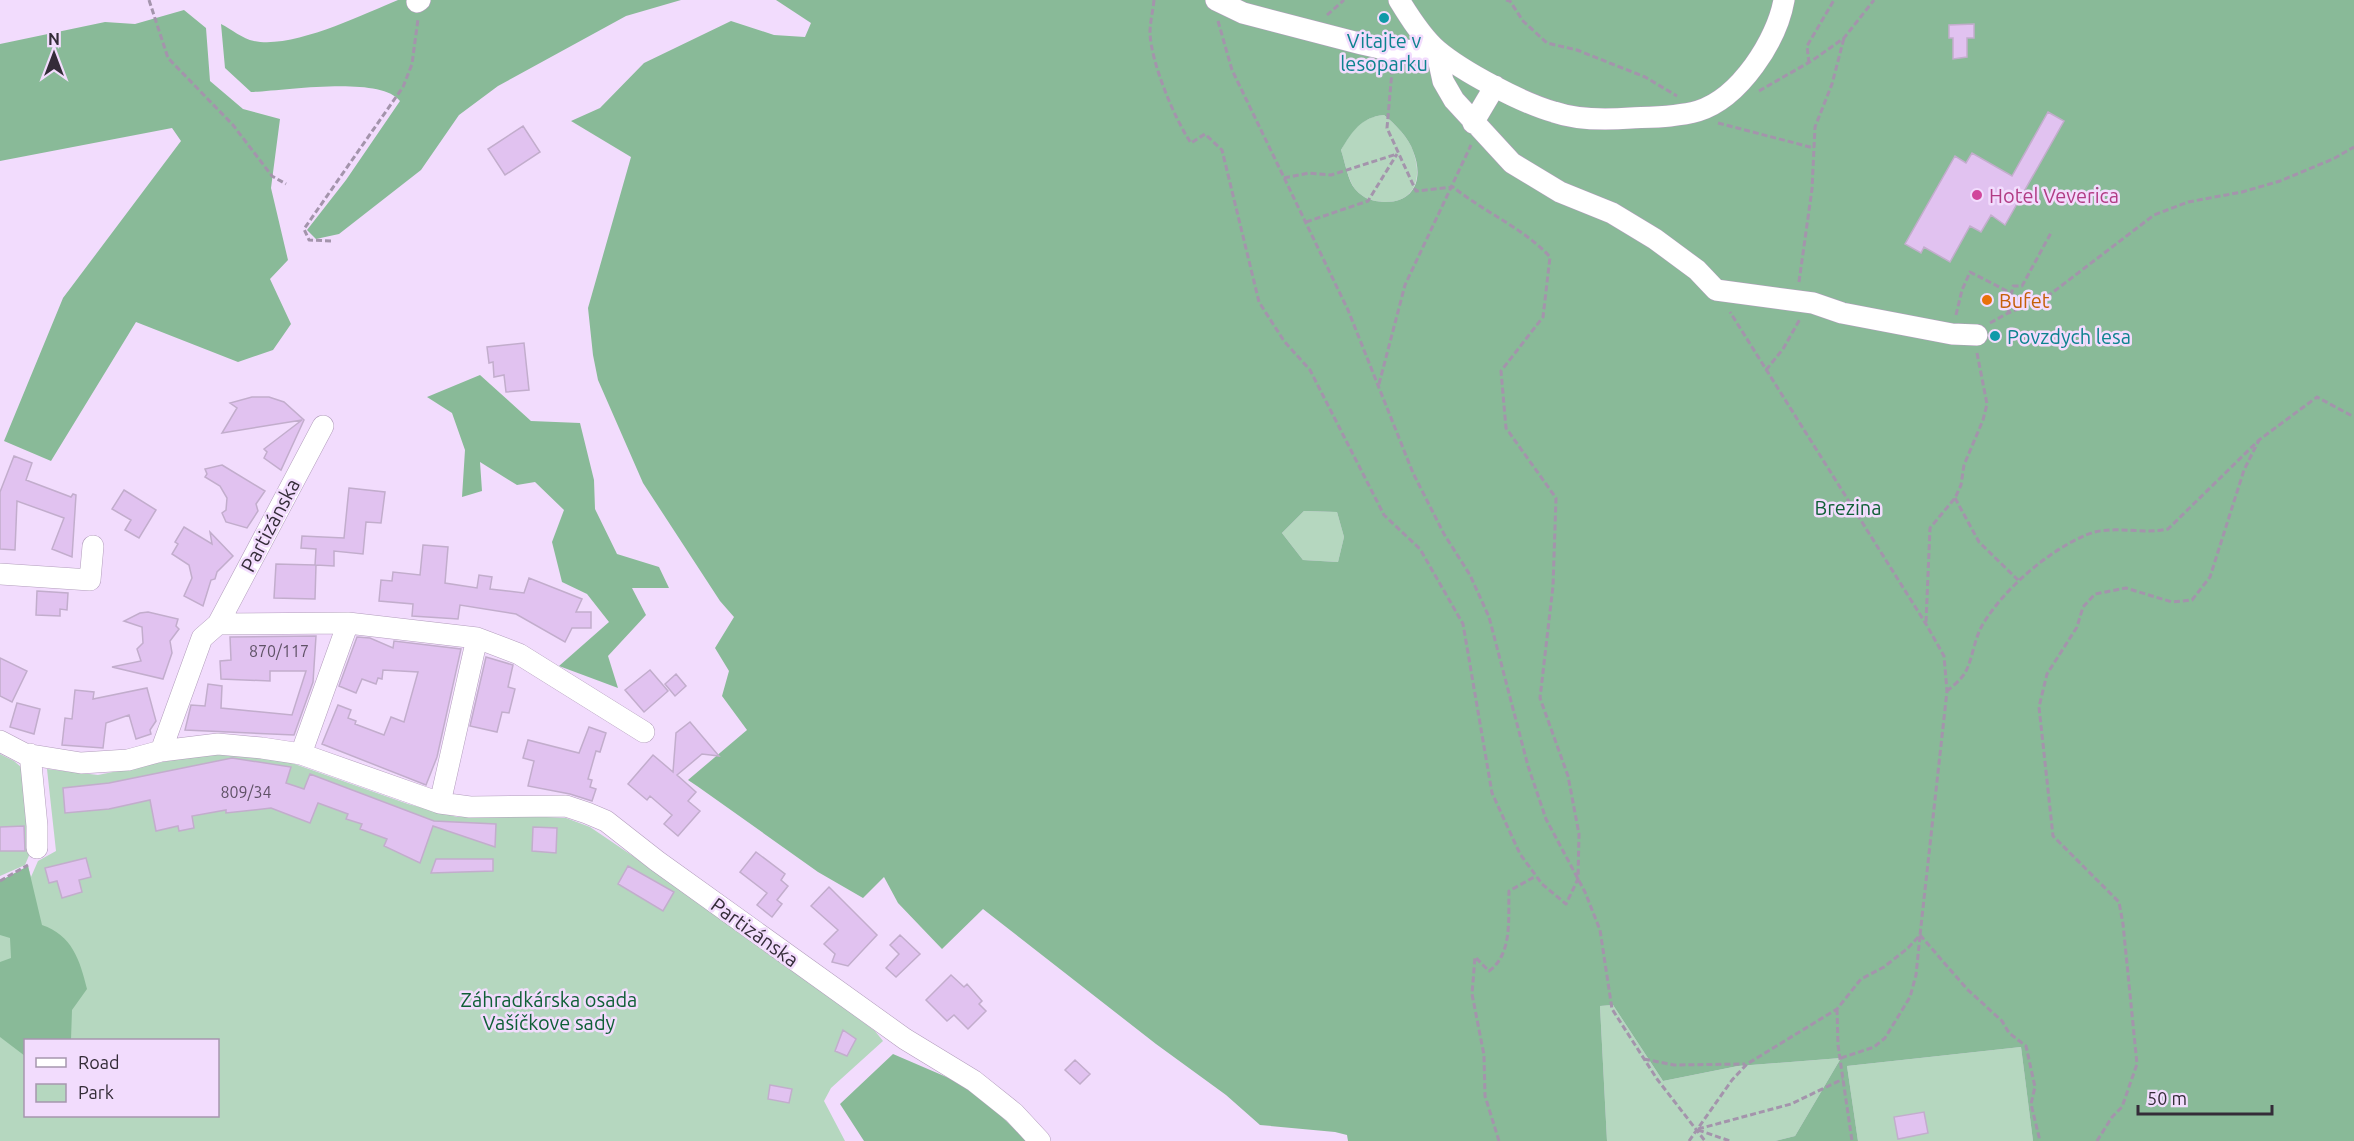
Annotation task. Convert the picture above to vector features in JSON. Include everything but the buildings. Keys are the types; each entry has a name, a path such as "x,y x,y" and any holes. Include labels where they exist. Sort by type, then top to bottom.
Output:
{"street":[{"path":"1399,0 1420,32 1436,49 1495,86 1554,113 1607,120 1666,117 1700,111 1744,79 1779,24 1784,0"},
{"path":"1217,10 1243,13 1394,51 1436,49"},
{"path":"1436,49 1443,81 1454,100 1512,163 1560,192 1612,213 1655,239 1697,270 1716,290 1804,302 1842,313 1952,334 1977,335"},
{"path":"1473,123 1495,86"},
{"name":"Partizánska","path":"161,752 202,638 218,624 322,426"},
{"path":"0,574 90,580 93,546"},
{"path":"218,624 348,623 477,638 519,654 644,732"},
{"path":"301,754 348,623"},
{"path":"440,803 477,638"},
{"name":"Partizánska","path":"0,741 30,754 81,763 128,760 161,752 218,744 301,754 440,803 470,807 566,806 606,821 657,861 905,1038 974,1081 1014,1113 1040,1141"},
{"path":"30,754 37,826 36,848"}],"path":[{"path":"149,0 168,58 233,125 272,176 286,184"},
{"path":"1154,0 1150,34 1157,65 1183,130 1191,143 1205,134 1222,150 1259,302 1284,341 1310,370 1384,515 1420,549 1463,624 1492,793 1520,854 1536,876 1566,904 1578,879 1579,834 1570,788 1540,698 1553,585 1556,498 1506,428 1501,371 1543,317 1550,257 1536,242 1479,208 1453,188 1416,191 1387,128 1394,51"},
{"path":"1506,0 1510,1 1523,21 1547,43 1577,50 1646,77 1717,122 1814,148"},
{"path":"1834,0 1807,46 1809,63 1844,38 1874,0"},
{"path":"331,241 309,240 304,229 403,87 412,64 418,29 419,1"},
{"path":"1217,10 1232,70 1348,310 1413,473 1444,534 1470,574 1489,617 1531,777 1546,819 1578,879 1600,930 1612,1009 1644,1058 1705,1141"},
{"path":"1766,370 1777,359 1797,323 1804,302 1815,127 1832,84 1844,38"},
{"path":"1379,385 1405,285 1473,142 1473,123"},
{"path":"1926,624 1930,528 1955,498 1987,404 1977,351 1977,335 2008,313 2044,299 2154,215 2188,202 2280,181 2333,159 2354,147"},
{"path":"1284,178 1309,173 1331,175 1397,154"},
{"path":"1306,222 1368,201 1397,154"},
{"path":"2008,313 2013,286 2022,286 2052,231"},
{"path":"1952,334 1962,290 1970,272 2011,292"},
{"path":"1716,290 1944,656 1947,692 1916,975 1910,997 1884,1038 1874,1047 1841,1058"},
{"path":"1947,692 1966,672 1983,624 2018,580 2034,567 2086,534 2103,531 2153,532 2168,528 2259,440 2317,397 2354,417"},
{"path":"2097,1141 2122,1107 2137,1064 2123,924 2119,902 2053,836 2039,707 2047,674 2077,627 2083,608 2095,594 2126,588 2172,602 2192,600 2210,577 2244,470 2259,440"},
{"path":"1955,498 1979,542 2018,580"},
{"path":"0,881 27,866 36,848"},
{"path":"1499,1141 1485,1096 1484,1055 1472,994 1474,957 1489,971 1496,966 1508,938 1509,891 1536,876"},
{"path":"1689,1141 1732,1080 1747,1064 1837,1009 1861,979 1884,967 1920,935"},
{"path":"1920,935 1967,989 2002,1021 2009,1034 2026,1046 2035,1088 2031,1104 2040,1141"},
{"path":"1837,1009 1843,1079 1852,1141"},
{"path":"1644,1058 1674,1065 1747,1064"},
{"path":"1696,1130 1791,1104 1843,1079"},
{"path":"1696,1130 1730,1141"}],"green space":[{"path":"398,0 681,0 626,16 498,86 459,115 421,170 339,234 316,239 307,230 346,180 400,101 389,93 373,88 353,86 251,92 225,68 221,24 254,41 288,40 327,29"},
{"name":"Brezina","path":"776,0 2354,0 2354,1141 2033,1141 2021,1047 1847,1066 1858,1141 1775,1141 1795,1136 1841,1058 1738,1066 1663,1081 1613,1005 1600,1006 1607,1141 1348,1141 1347,1135 1335,1132 1260,1125 1226,1095 1156,1044 983,909 942,949 898,903 884,877 863,898 818,872 688,780 747,730 722,696 729,671 715,648 734,617 720,601 643,483 598,380 588,308 631,157 571,121 600,108 644,63 731,21 774,35 805,37 811,23","holes":["1384,115 1408,141 1417,170 1417,179 1410,193 1395,201 1384,202 1368,199 1355,189 1341,150 1358,126 1376,116","1304,511 1337,512 1344,537 1338,562 1303,560 1282,533"]},
{"path":"184,10 206,28 210,81 243,109 280,119 271,188 288,260 270,279 291,324 273,350 238,362 136,322 51,461 4,441 63,298 181,141 172,128 0,161 0,44 105,22 135,24"},
{"path":"1384,115 1408,141 1413,151 1417,170 1414,187 1409,193 1395,201 1384,202 1368,199 1355,189 1341,150 1358,126 1376,116"},
{"path":"480,375 531,421 580,423 594,480 595,509 617,554 659,567 669,588 632,588 646,615 608,656 618,688 559,666 609,622 587,594 562,582 552,542 564,510 535,482 517,485 480,462 482,491 462,497 465,450 452,413 427,397"},
{"path":"1304,511 1337,512 1344,537 1338,562 1303,560 1282,533"},
{"name":"Záhradkárska osada Vašíčkove sady","path":"217,751 272,756 408,804 457,817 508,815 566,818 590,827 733,924 875,1031 883,1041 831,1088 824,1101 845,1141 0,1141 0,881 28,866 31,877 38,861 56,851 47,769 98,775"},
{"path":"0,754 14,761 28,773 33,846 25,865 0,876"},
{"path":"28,866 42,925 52,929 68,942 78,959 87,989 72,1010 71,1039 24,1039 24,1055 0,1037 0,962 11,958 10,938 0,935 0,881"},
{"path":"1613,1005 1663,1081 1738,1066 1841,1058 1795,1136 1775,1141 1607,1141 1600,1006"},
{"path":"2021,1047 2033,1141 1858,1141 1847,1066"},
{"path":"893,1054 972,1088 1027,1141 864,1141 840,1104"}],"place":[{"name":"Vitajte v lesoparku","path":"1384,18"},
{"name":"Hotel Veverica","path":"1977,195"},
{"name":"Bufet","path":"1987,300"},
{"name":"Povzdych lesa","path":"1995,336"}]}
